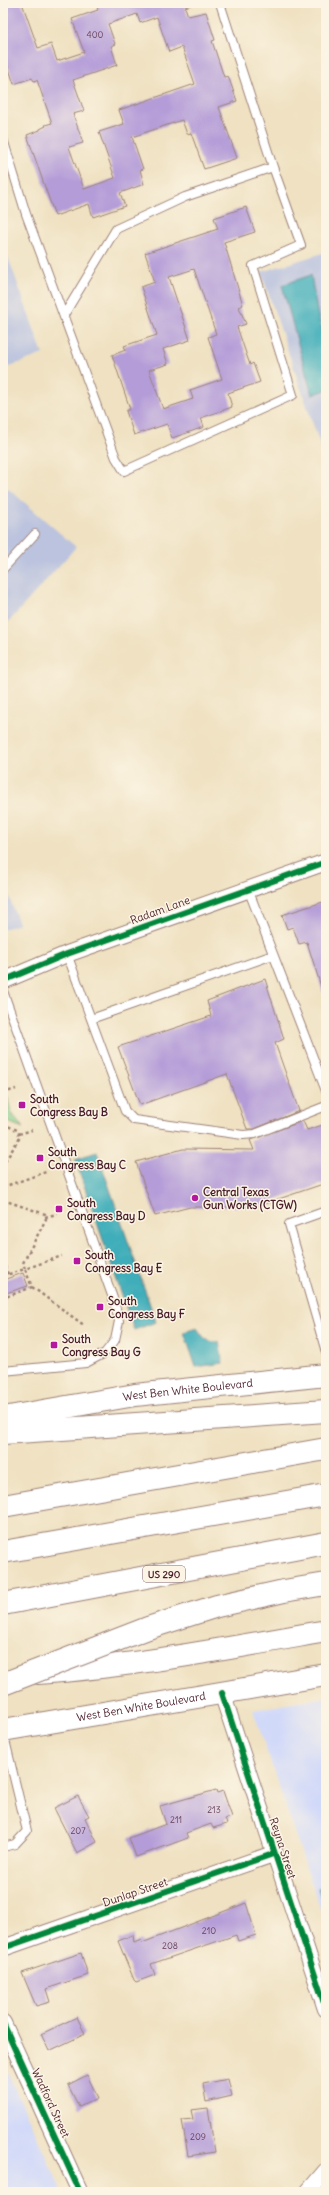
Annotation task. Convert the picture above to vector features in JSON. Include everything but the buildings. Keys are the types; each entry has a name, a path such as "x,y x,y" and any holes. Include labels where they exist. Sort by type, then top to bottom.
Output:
{"main road":[{"name":"West Ben White Boulevard","path":"6,1419 135,1395 326,1375"},
{"path":"6,1419 326,1411"},
{"path":"3,1506 326,1449"},
{"path":"3,1552 326,1495"},
{"name":"US 290","path":"3,1604 326,1544"},
{"path":"3,1684 148,1628 217,1606 284,1591 326,1584"},
{"path":"3,1675 90,1669 203,1653 326,1631"},
{"name":"West Ben White Boulevard","path":"3,1731 326,1675"}],"street":[{"name":"Radam Lane","path":"3,981 67,954 326,862"},
{"name":"Reyna Street","path":"222,1693 273,1854 320,1967 326,2009"},
{"name":"Dunlap Street","path":"3,1948 273,1854"},
{"name":"Wadford Street","path":"3,2023 80,2192"},
{"path":"308,2192 326,2171"}],"lane":[{"path":"3,139 26,214 116,458 124,471 293,395 253,266 301,245 273,167 220,3"},
{"path":"64,315 116,229 185,197 273,167"},
{"path":"3,569 35,534"},
{"path":"248,890 326,1091"},
{"path":"67,954 125,1111 134,1120 243,1135 255,1134 326,1106"},
{"path":"91,1019 273,955"},
{"path":"3,991 114,1301 119,1321 115,1340 105,1353 86,1363 3,1371"},
{"path":"326,1211 289,1224 326,1352"},
{"path":"3,1731 27,1831 15,1844 3,1848"}],"path":[{"path":"3,1093 16,1089"},
{"path":"3,1124 17,1130 20,1137 3,1164"},
{"path":"19,1134 32,1130"},
{"path":"3,1187 46,1172"},
{"path":"3,1200 45,1214 46,1219 23,1263 32,1287 85,1326"},
{"path":"45,1217 57,1214"},
{"path":"3,1276 62,1256"},
{"path":"3,1260 8,1275"},
{"path":"3,1298 32,1287"}],"shaded area":[{"path":"3,243 43,354 3,369"},
{"path":"326,252 326,462 261,272"},
{"path":"3,484 76,547 3,628"},
{"path":"3,880 19,924 3,929"},
{"path":"326,1697 326,1926 253,1710"},
{"path":"3,2062 62,2192 3,2192"}],"green space":[{"path":"7,1095 11,1112 23,1128 3,1120 3,1096"}],"water":[{"path":"311,275 318,316 326,342 326,390 312,395 282,285"},
{"path":"97,1152 156,1322 134,1330 75,1159"},
{"path":"197,1328 206,1339 211,1342 219,1342 223,1363 196,1367 184,1332"},
{"path":"326,1885 326,1912 318,1888"}],"cycle path":[{"path":"3,981 67,954 326,862"},
{"path":"222,1693 326,2009"},
{"path":"3,1948 273,1854"},
{"path":"3,2023 80,2192"}],"place":[{"name":"South Congress Bay B","path":"22,1105"},
{"name":"South Congress Bay C","path":"40,1158"},
{"name":"Central Texas Gun Works (CTGW)","path":"195,1198"},
{"name":"South Congress Bay D","path":"59,1209"},
{"name":"South Congress Bay E","path":"77,1261"},
{"name":"South Congress Bay F","path":"100,1307"},
{"name":"South Congress Bay G","path":"54,1345"}]}
